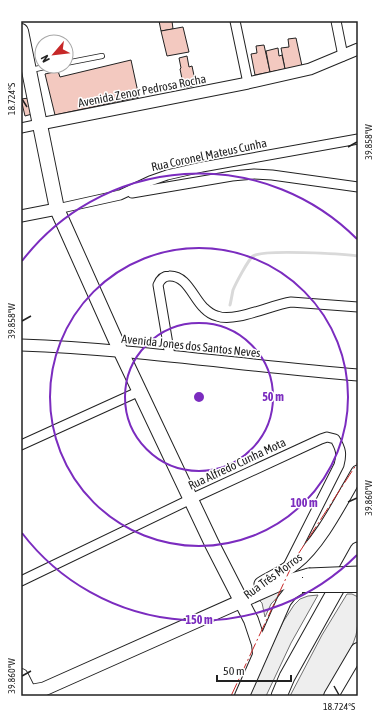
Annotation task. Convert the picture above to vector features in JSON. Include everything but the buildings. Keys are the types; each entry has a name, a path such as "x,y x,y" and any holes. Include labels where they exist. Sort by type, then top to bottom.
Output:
{"highway":[{"path":"279,696 291,671 358,550"}],"main road":[{"path":"21,31 57,210 121,352 256,632 260,654"},
{"name":"Rua Três Morros","path":"241,601 252,589 287,569 301,558 317,538 358,472"},
{"path":"21,676 32,693 289,580 306,580"},
{"name":"Rua Três Morros","path":"242,696 284,601 291,592 306,580 358,581"},
{"path":"331,696 358,650"}],"street":[{"path":"235,21 248,83"},
{"path":"336,21 343,56"},
{"name":"Avenida Zenor Pedrosa Rocha","path":"40,124 248,83 310,69 358,49"},
{"path":"21,128 40,124"},
{"name":"Rua Coronel Mateus Cunha","path":"21,216 57,210 120,195 167,175 358,139"},
{"path":"120,195 232,176 254,174 272,175 358,187"},
{"path":"170,356 158,285 160,280 164,277 169,276 182,281 204,309 216,316 224,318 240,316 291,302 358,308"},
{"name":"Avenida Jones dos Santos Neves","path":"21,345 170,356 276,368 358,375"},
{"path":"21,445 140,391"},
{"name":"Rua Alfredo Cunha Mota","path":"21,581 191,499 321,439 327,437 335,439 341,455 338,465 287,569"}],"lane":[{"path":"74,61 102,56"},
{"path":"29,70 34,69"}],"shaded area":[{"path":"287,587 271,604 265,617 262,603 258,599"},
{"path":"347,594 352,594 358,597 358,625 354,642 346,658 323,696 290,696 322,635"},
{"path":"318,595 291,643 266,696 248,696 283,622 294,605 300,599"}],"waterway":[{"path":"230,305 233,290 245,267 253,256 287,252 358,256"}],"power":[{"path":"231,696 295,559 358,462"}]}
